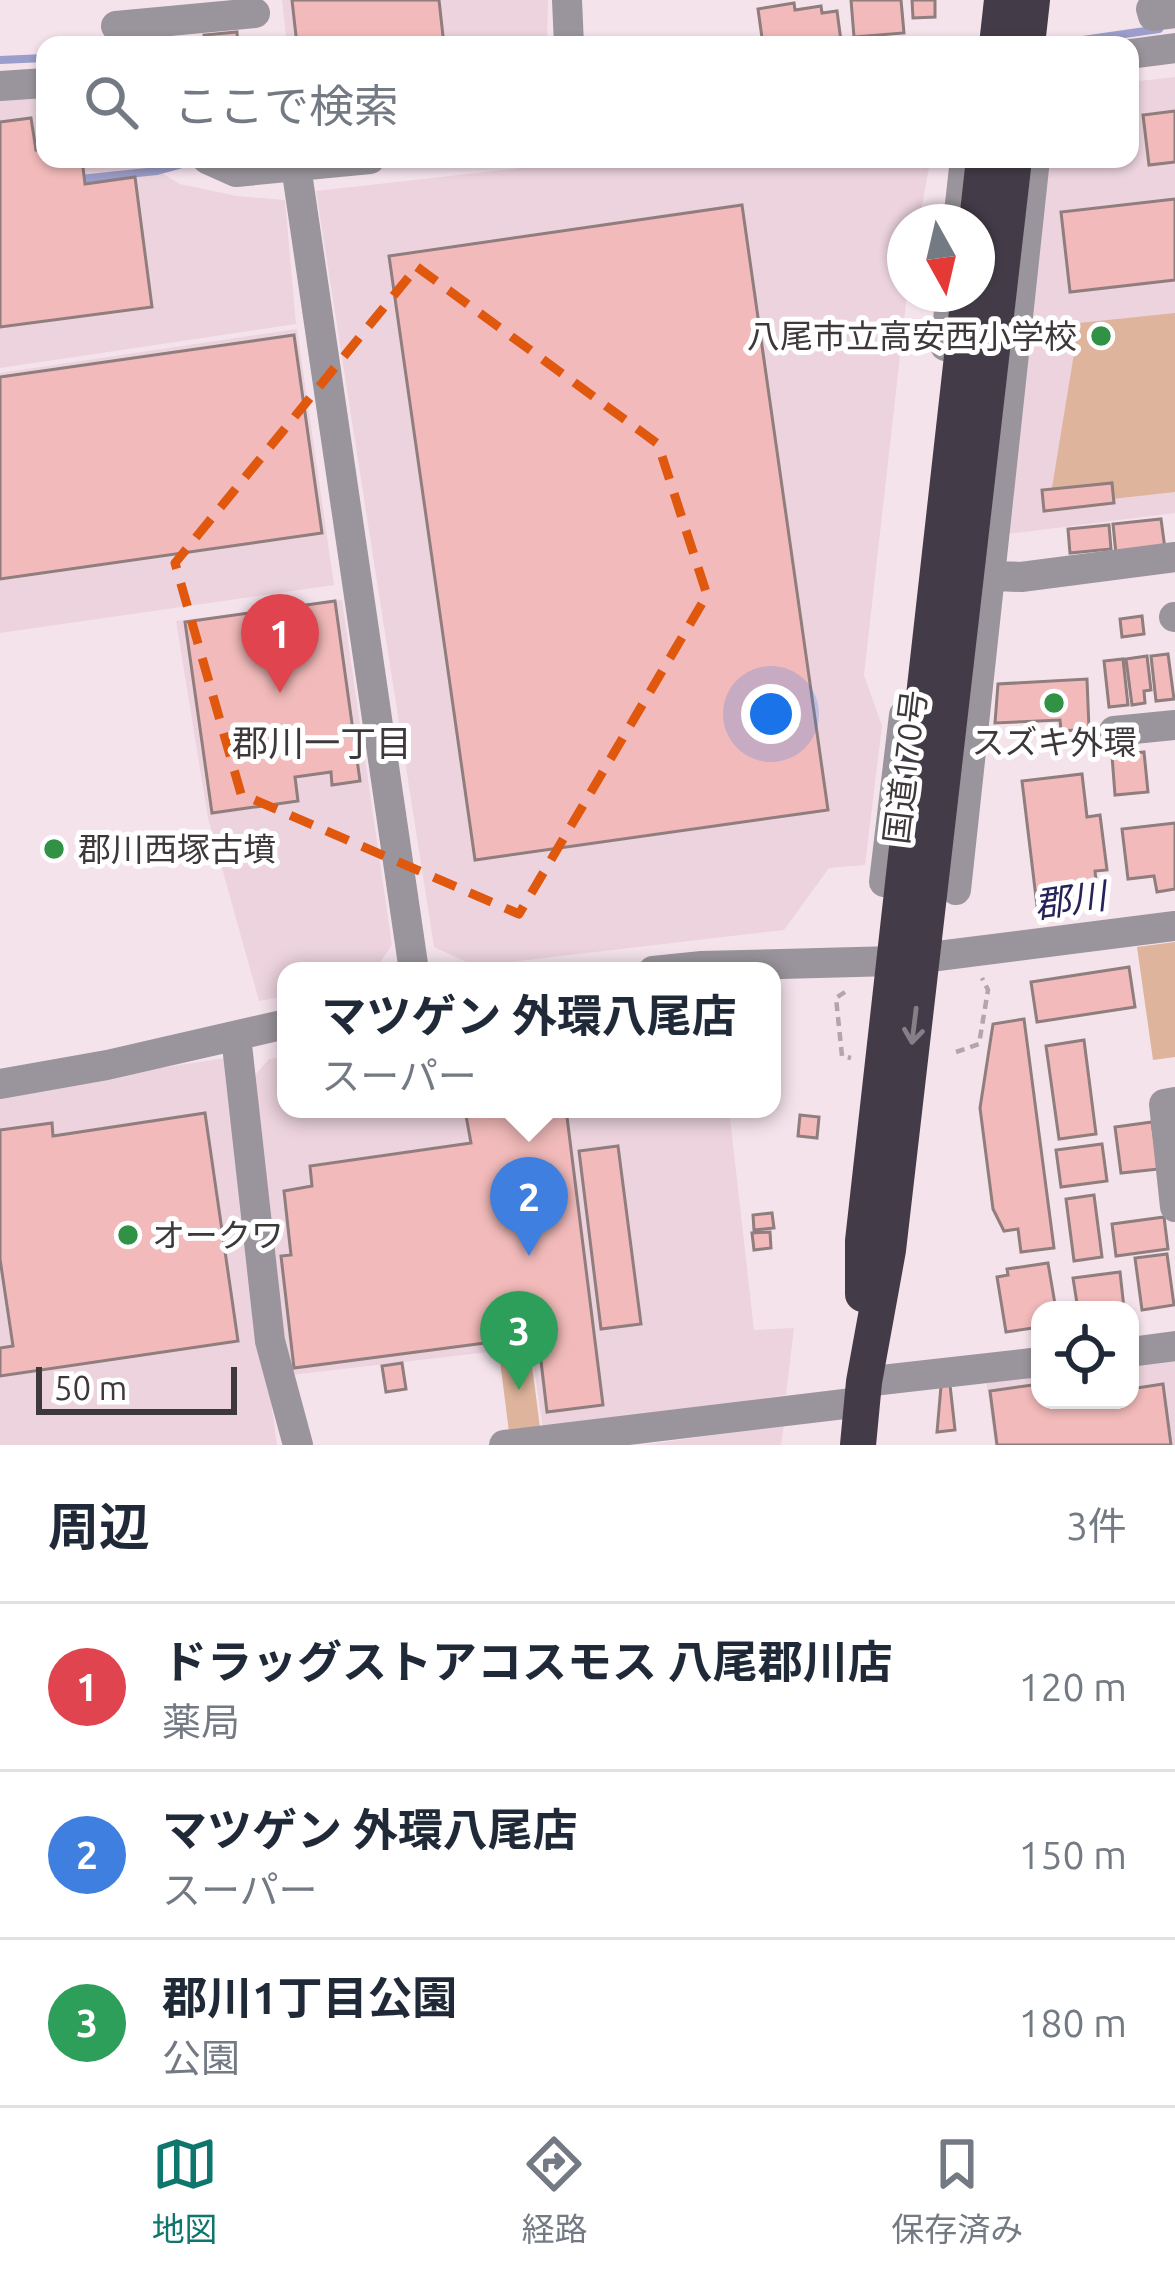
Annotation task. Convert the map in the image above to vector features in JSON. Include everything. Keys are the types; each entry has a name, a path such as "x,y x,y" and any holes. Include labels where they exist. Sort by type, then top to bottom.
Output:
{"highway":[{"path":"998,36 1002,0"},
{"path":"1028,36 1032,0"},
{"path":"979,204 983,168"},
{"name":"国道170号","path":"858,1445 863,1392 863,1241 908,959 954,573 1013,168"},
{"name":"国道170号","path":"954,573 968,312"}],"street":[{"path":"567,0 569,36"},
{"path":"116,24 255,13"},
{"path":"1139,53 1175,48"},
{"path":"0,86 36,84"},
{"path":"227,168 236,172 276,168"},
{"path":"296,168 413,962"},
{"path":"960,204 964,168"},
{"path":"884,882 954,573 1033,168"},
{"path":"951,312 956,890"},
{"path":"954,573 1021,578 1175,557"},
{"path":"1114,731 1175,725"},
{"path":"781,963 908,959 1175,926"},
{"path":"0,1084 277,1026"},
{"path":"236,1036 270,1341 298,1445"},
{"path":"1175,1102 1164,1104 1175,1203"},
{"path":"1139,1351 1175,1346"},
{"path":"504,1445 1031,1364"}],"path":[{"path":"956,1052 979,1044 988,990 982,976"},
{"path":"853,988 836,998 842,1056 860,1060"}],"highlighted area":[{"path":"417,267 658,444 707,595 519,914 241,794 175,563"}],"shaded area":[{"path":"282,0 548,0 547,36 286,36"},
{"name":"八尾市立高安西小学校","path":"1175,77 1175,513 1007,534 1045,168 1139,168 1139,81"},
{"path":"36,98 36,168 153,168 180,184 285,200 296,324 0,368 0,100"},
{"path":"522,168 929,168 922,204 887,204 887,312 905,312 864,675 882,726 865,865 829,868 784,930 509,962 466,962 434,947 316,191"},
{"path":"1175,313 1175,492 1049,506 1079,323"},
{"path":"297,329 334,585 0,633 0,373"},
{"path":"342,600 392,945 380,962 277,962 277,998 259,1001 208,818 176,621"},
{"path":"1175,942 1175,1057 1153,1060 1137,947"},
{"path":"225,1058 277,1445 0,1445 0,1093"},
{"path":"277,1058 277,1118 730,1118 754,1330 794,1328 786,1395 543,1429 531,1347 291,1375 278,1335 255,1075 269,1059"},
{"path":"530,1349 540,1428 509,1432 499,1353"},
{"path":"1175,1358 1175,1445 995,1445 986,1379 1031,1372 1031,1409 1139,1409 1139,1359"},
{"path":"784,1425 781,1445 644,1445"}],"building":[{"path":"292,0 439,0 443,36 296,36"},
{"path":"851,0 901,0 904,33 854,36"},
{"path":"912,0 935,0 935,17 913,18"},
{"path":"794,3 795,10 821,6 822,13 837,11 840,36 762,36 758,9"},
{"path":"1175,111 1175,162 1149,165 1143,115"},
{"path":"31,118 36,168 83,168 85,184 135,177 152,307 0,327 0,122"},
{"path":"1175,199 1175,280 1070,292 1061,212"},
{"path":"742,205 828,810 475,860 389,256"},
{"path":"294,335 322,533 0,579 0,377"},
{"path":"1112,483 1114,503 1044,511 1042,490"},
{"path":"1161,519 1165,549 1116,554 1113,524"},
{"path":"1109,525 1111,549 1070,553 1068,529"},
{"path":"335,601 360,781 332,785 331,772 295,777 298,801 212,813 185,622"},
{"path":"1142,616 1144,634 1122,637 1120,619"},
{"path":"1168,654 1174,699 1156,701 1151,656"},
{"path":"1147,656 1151,690 1144,691 1145,703 1132,705 1126,659"},
{"path":"1123,659 1128,705 1109,707 1104,661"},
{"path":"1087,679 1089,729 1061,731 1060,720 995,723 998,684"},
{"path":"1144,752 1148,792 1115,795 1112,756"},
{"path":"1082,774 1087,817 1100,815 1107,870 1095,871 1098,899 1037,906 1022,781"},
{"path":"1175,823 1175,889 1157,892 1154,876 1128,879 1122,829"},
{"path":"1129,967 1135,1007 1037,1022 1031,982"},
{"path":"1024,1019 1054,1248 1021,1252 1018,1229 1004,1231 993,1209 980,1108 993,1024"},
{"path":"1084,1040 1096,1134 1059,1139 1046,1046"},
{"path":"205,1113 238,1341 0,1376 0,1348 13,1346 0,1259 0,1130 52,1123 53,1136"},
{"path":"800,1115 819,1117 817,1138 798,1136"},
{"path":"466,1118 567,1118 603,1405 547,1412 538,1336 294,1368 281,1256 291,1255 284,1191 312,1186 310,1166 471,1143"},
{"path":"1152,1122 1159,1169 1121,1173 1115,1127"},
{"path":"1102,1144 1107,1181 1061,1187 1056,1150"},
{"path":"618,1146 641,1324 601,1329 579,1151"},
{"path":"1094,1195 1102,1257 1074,1261 1066,1199"},
{"path":"772,1213 774,1228 754,1230 753,1215"},
{"path":"1164,1217 1168,1249 1116,1256 1112,1224"},
{"path":"770,1232 771,1248 754,1250 752,1233"},
{"path":"1167,1254 1174,1305 1142,1310 1135,1258"},
{"path":"1048,1263 1054,1301 1031,1301 1031,1328 1006,1332 997,1277 1008,1275 1007,1269"},
{"path":"1120,1272 1123,1301 1077,1301 1073,1278"},
{"path":"402,1363 406,1389 386,1392 382,1366"},
{"path":"1163,1384 1171,1445 997,1445 990,1391 1031,1385 1031,1409 1139,1409 1139,1388"},
{"path":"950,1385 955,1430 937,1432 941,1386"}],"waterway":[{"path":"1110,36 1159,29"},
{"path":"0,60 36,58"},
{"path":"80,179 168,168"}],"place":[{"name":"八尾市立高安西小学校","path":"1101,336"},
{"name":"ドラッグストアコスモス 八尾郡川店","path":"280,693"},
{"name":"スズキ外環","path":"1054,703"},
{"name":"郡川西塚古墳","path":"54,849"},
{"name":"オークワ","path":"128,1235"},
{"name":"マツゲン 外環八尾店","path":"529,1256"},
{"name":"郡川1丁目公園","path":"519,1390"}],"district":[{"name":"郡川一丁目","path":"322,743"}],"water label":[{"name":"郡川","path":"1070,900"}]}
